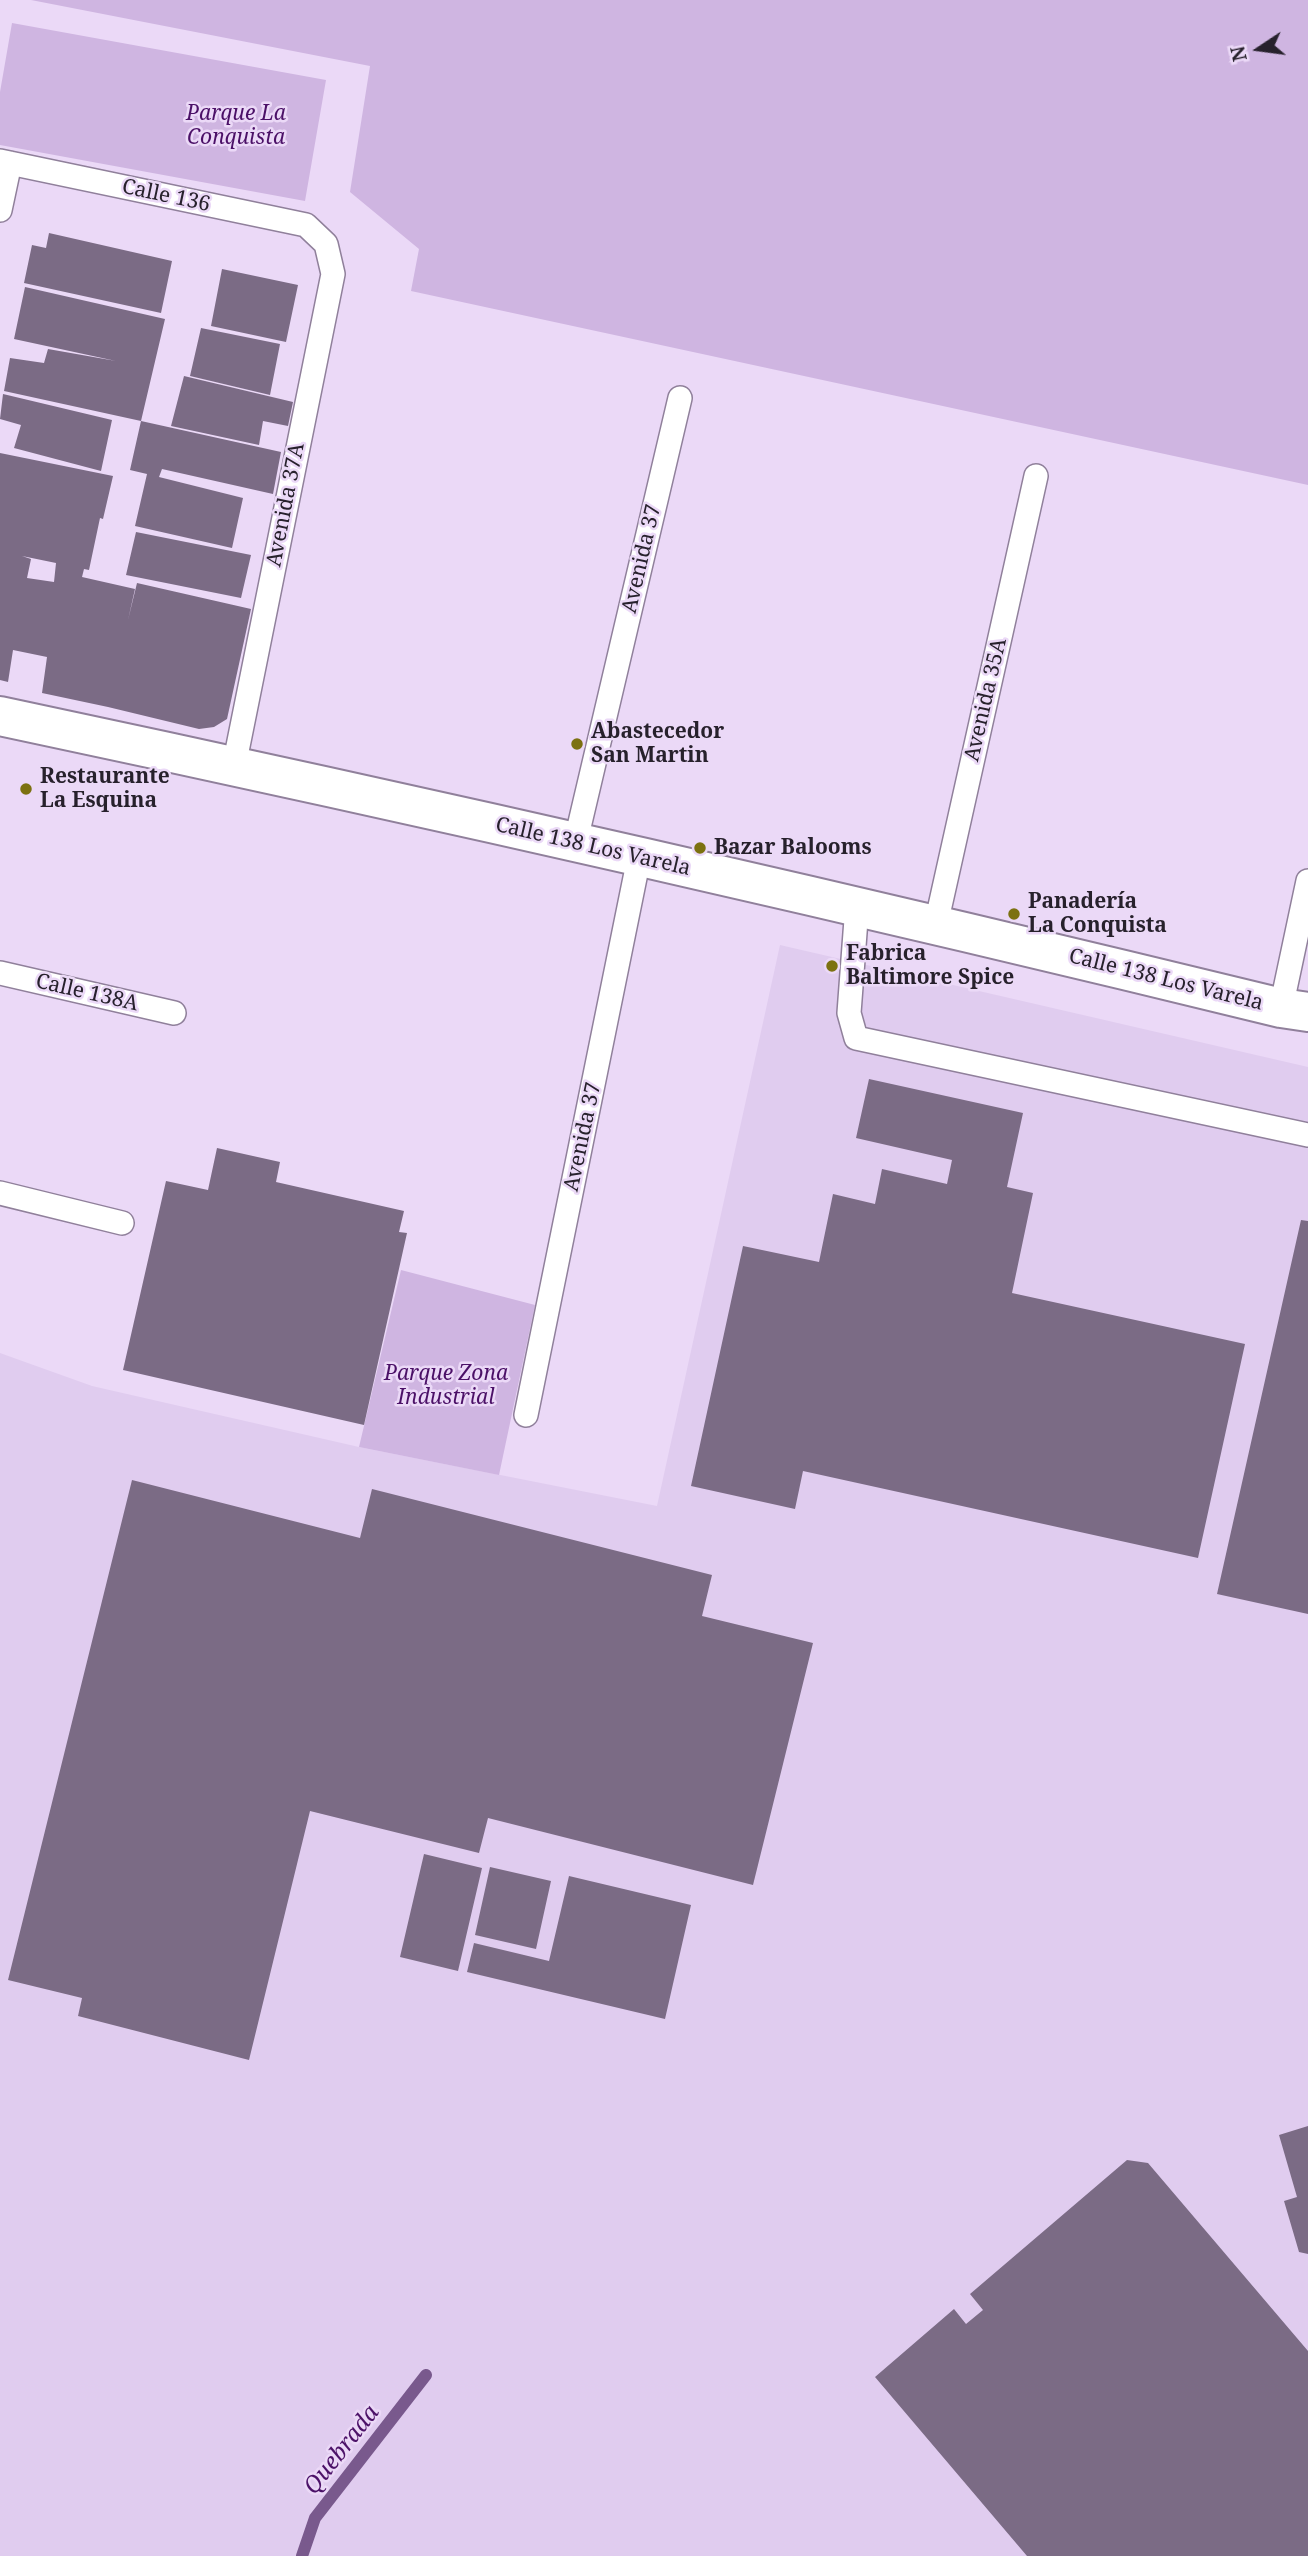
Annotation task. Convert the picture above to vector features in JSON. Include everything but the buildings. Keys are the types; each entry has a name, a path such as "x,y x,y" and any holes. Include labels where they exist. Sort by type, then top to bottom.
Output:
{"street":[{"name":"Calle 138 Los Varela","path":"0,716 857,906 1295,1010"}],"lane":[{"path":"0,210 5,162"},
{"name":"Calle 136","path":"5,162 306,225 326,244"},
{"name":"Avenida 37A","path":"234,766 332,274 326,244"},
{"name":"Avenida 37","path":"575,844 680,398"},
{"name":"Avenida 35A","path":"936,924 1037,476"},
{"name":"Avenida 37","path":"526,1415 639,858"},
{"path":"1295,1010 1308,881"},
{"path":"857,906 849,1013 856,1038 1308,1135"},
{"name":"Calle 138A","path":"0,973 174,1013"},
{"path":"0,1193 122,1223"}],"shaded area":[{"path":"780,945 1308,1067 1308,2556 0,2556 0,1353 92,1386 359,1447 657,1506"}],"green space":[{"path":"31,0 1308,0 1308,485 411,291 419,249 350,192 370,66"},
{"name":"Parque La Conquista","path":"12,23 326,80 305,201 0,145 0,92"},
{"name":"Parque Zona Industrial","path":"401,1270 535,1305 499,1475 359,1447"}],"waterway":[{"name":"Quebrada","path":"302,2556 315,2518 426,2375"}],"place":[{"name":"Abastecedor San Martin","path":"577,744"},
{"name":"Restaurante La Esquina","path":"26,789"},
{"name":"Bazar Balooms","path":"700,848"},
{"name":"Panadería La Conquista","path":"1014,914"},
{"name":"Fabrica Baltimore Spice","path":"832,966"}]}
